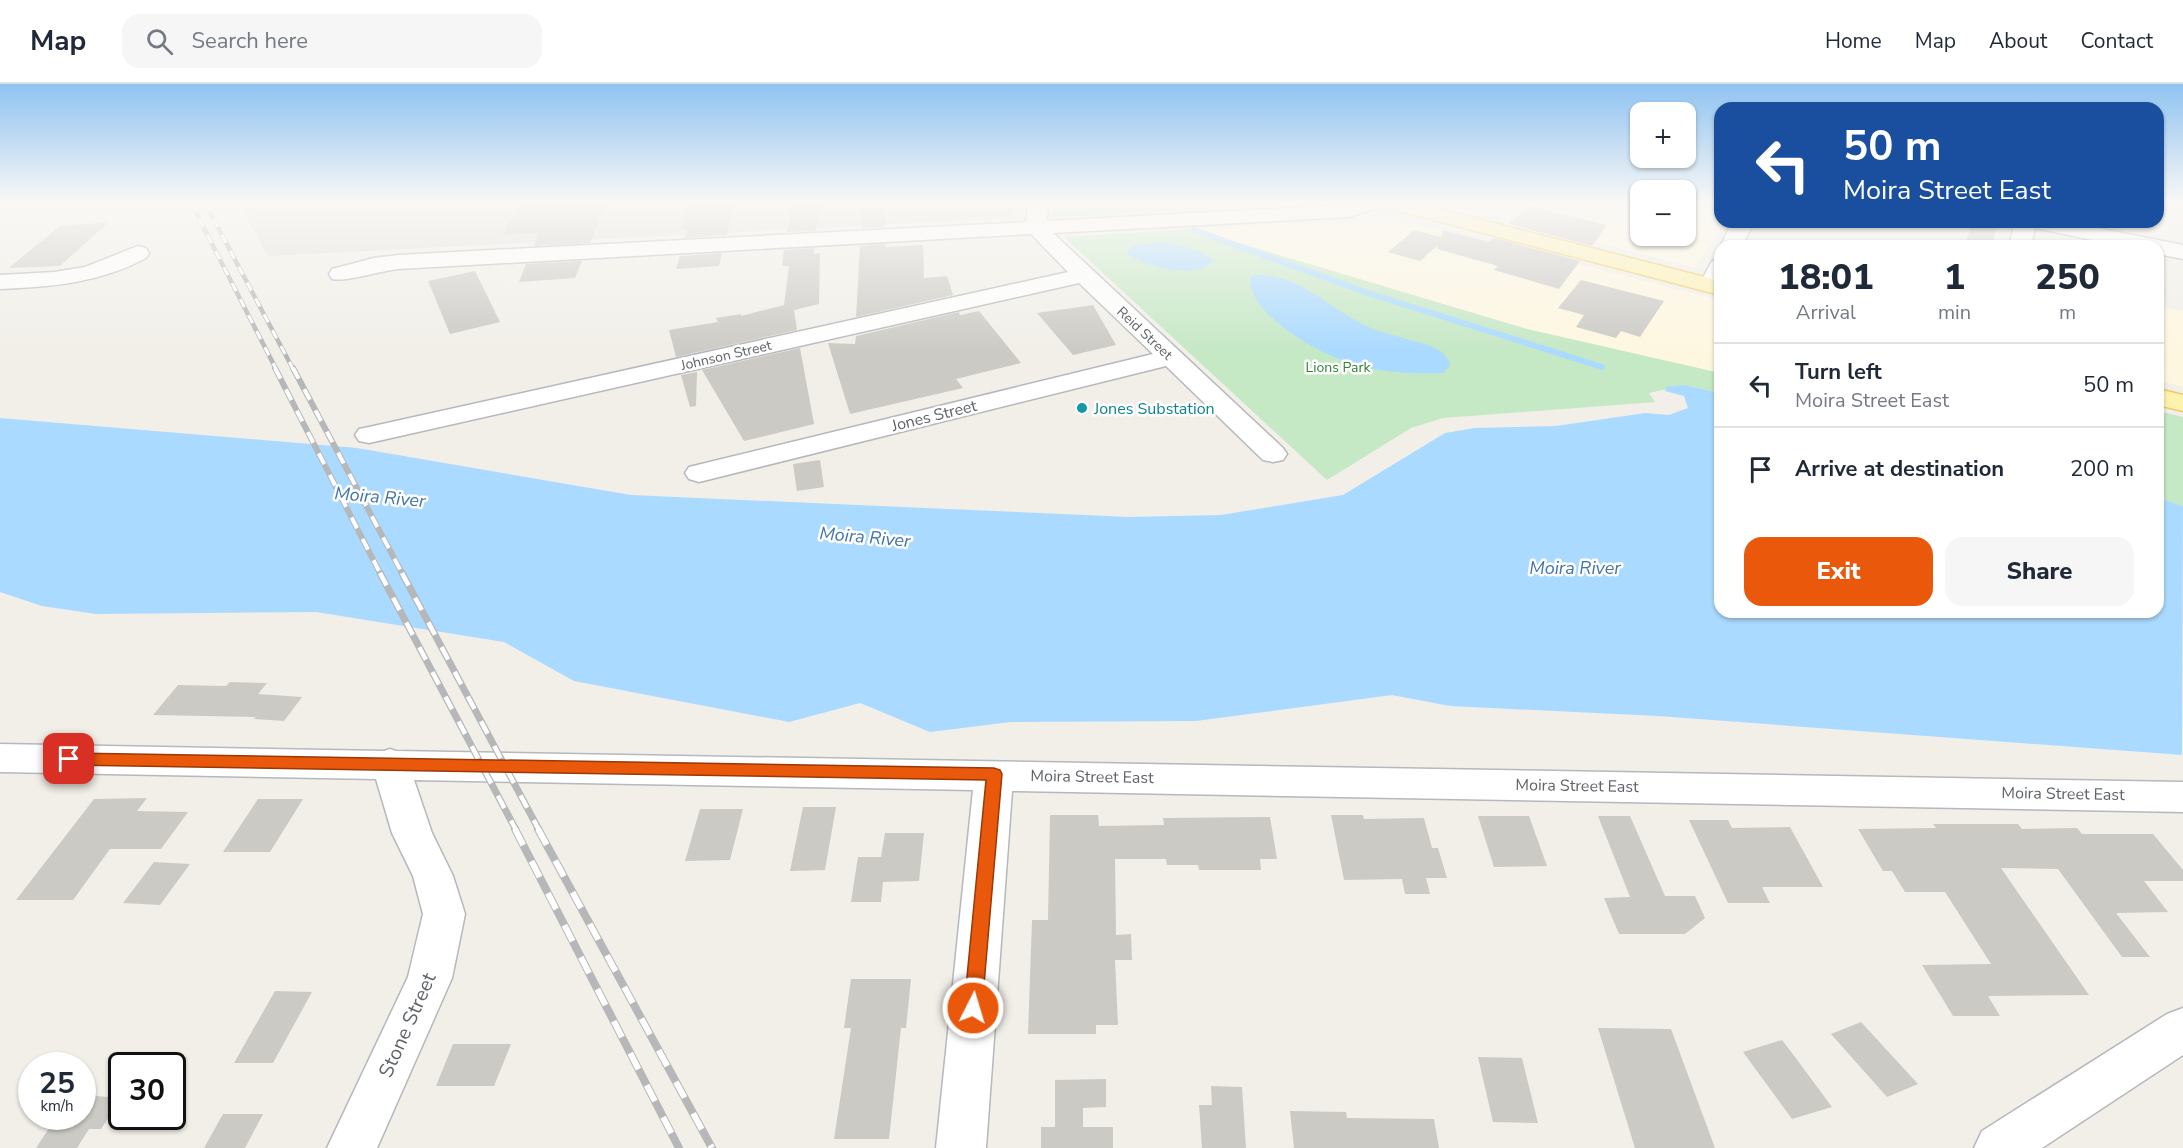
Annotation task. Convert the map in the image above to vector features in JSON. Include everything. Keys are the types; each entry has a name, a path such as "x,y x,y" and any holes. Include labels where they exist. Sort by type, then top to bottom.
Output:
{"main road":[{"path":"1601,253 1714,279"},
{"path":"2164,398 2183,403"}],"street":[{"path":"340,274 374,265 398,262 574,253"},
{"name":"Reid Street","path":"1061,253 1273,454"},
{"path":"0,282 85,275 107,270 138,254"},
{"name":"Johnson Street","path":"369,435 1084,274"},
{"name":"Jones Street","path":"699,473 1171,357"},
{"name":"Moira Street East","path":"0,758 390,763 483,767 994,774 2183,797"},
{"name":"Stone Street","path":"352,1148 430,978 444,914 433,876 412,833 390,763"},
{"path":"961,1148 994,774"},
{"path":"1999,1148 2183,1029"}],"shaded area":[{"path":"266,253 334,253 268,256"},
{"path":"1271,253 1532,253 1714,298 1714,372 1527,329"},
{"path":"1636,253 1705,253 1696,268"},
{"path":"2164,307 2183,311 2183,387 2164,382"}],"green space":[{"name":"Lions Park","path":"1081,253 1271,253 1527,329 1714,372 1714,392 1684,385 1649,393 1655,402 1443,418 1411,428 1327,480"},
{"path":"2164,412 2183,417 2183,506 2164,500"}],"water":[{"path":"1127,253 1202,253 1213,260 1196,270 1171,270 1146,263"},
{"path":"1255,275 1287,280 1371,328 1420,342 1438,350 1451,365 1443,373 1402,372 1360,366 1329,355 1292,334 1262,307 1253,293 1250,278"},
{"name":"Moira River","path":"1684,385 1714,392 1714,618 2164,618 2164,500 2183,506 2182,755 1658,716 1450,706 1392,695 1196,721 1011,722 930,732 860,703 789,722 574,681 504,642 316,612 96,614 42,606 0,592 0,418 357,448 631,495 1129,517 1221,515 1343,495 1445,433 1475,428 1556,426 1645,413 1669,415 1688,408 1684,396 1665,391 1666,387"}],"building":[{"path":"28,253 75,253 60,266 9,268"},
{"path":"722,253 719,266 676,269 680,256"},
{"path":"784,253 820,253 819,304 794,310 797,330 676,357 669,330 718,322 716,318 741,314 741,316 784,305 789,266 782,266"},
{"path":"860,253 923,253 924,278 947,276 953,295 856,317"},
{"path":"1390,253 1429,253 1420,261"},
{"path":"1450,253 1549,253 1580,261 1559,289 1494,270 1498,266"},
{"path":"582,261 575,278 519,282 526,264"},
{"path":"475,271 500,322 450,334 428,281"},
{"path":"1581,280 1664,301 1640,337 1621,331 1616,338 1576,327 1584,315 1558,308"},
{"path":"1093,305 1116,345 1073,355 1037,313"},
{"path":"979,311 1021,363 956,379 963,388 850,414 828,343 855,344 856,336 959,312 960,315"},
{"path":"800,348 814,424 744,441 702,370"},
{"path":"697,372 696,406 690,407 681,375"},
{"path":"820,460 824,487 797,491 793,464"},
{"path":"230,682 267,683 258,694 302,697 284,721 254,719 256,717 153,715 178,685 226,686"},
{"path":"147,798 137,811 188,812 161,849 110,849 73,900 16,900 94,799"},
{"path":"258,799 303,799 270,852 223,852"},
{"path":"803,807 836,807 825,870 790,871"},
{"path":"700,809 743,809 730,860 685,861"},
{"path":"1050,815 1098,815 1099,826 1164,825 1163,818 1270,817 1277,859 1260,859 1261,870 1199,870 1198,865 1167,865 1166,859 1115,859 1116,935 1131,934 1132,960 1115,960 1118,1025 1096,1025 1096,1034 1028,1034 1032,920 1048,920"},
{"path":"1331,815 1363,815 1364,819 1424,818 1432,848 1438,848 1447,878 1426,878 1430,894 1405,894 1402,879 1344,880"},
{"path":"1478,816 1529,816 1547,866 1494,867"},
{"path":"1598,816 1630,816 1665,896 1695,896 1705,918 1685,934 1619,934 1604,898 1630,897"},
{"path":"1689,820 1728,820 1732,828 1790,827 1823,887 1762,887 1770,903 1728,903"},
{"path":"1933,824 2018,824 2022,829 2077,828 2082,834 2153,834 2183,870 2183,881 2144,881 2168,912 2116,913 2150,957 2122,957 2058,869 2001,868 2089,995 1988,996 2000,1016 1953,1016 1922,965 1991,964 1945,892 1905,892 1892,871 1883,871 1858,829 1936,828"},
{"path":"885,833 924,833 919,881 883,882 881,902 851,902 858,857 881,857"},
{"path":"154,862 190,864 160,905 123,903"},
{"path":"851,979 911,979 906,1028 901,1028 889,1139 834,1139 851,1028 844,1028"},
{"path":"275,991 312,992 273,1063 234,1063"},
{"path":"1861,1022 1918,1084 1887,1097 1831,1034"},
{"path":"1598,1028 1671,1029 1715,1148 1635,1148"},
{"path":"1782,1040 1832,1107 1792,1119 1743,1052"},
{"path":"453,1044 511,1044 494,1086 436,1086"},
{"path":"1478,1057 1522,1058 1538,1123 1493,1122"},
{"path":"1106,1079 1106,1107 1083,1108 1083,1127 1113,1127 1113,1148 1041,1148 1041,1127 1055,1127 1055,1080"},
{"path":"1211,1086 1242,1087 1246,1148 1202,1148 1199,1105 1212,1105"},
{"path":"96,1096 108,1097 108,1119 101,1129 96,1129"},
{"path":"1290,1111 1346,1112 1347,1118 1434,1119 1439,1148 1294,1148"},
{"path":"223,1114 263,1114 245,1148 204,1148"},
{"path":"48,1130 88,1130 77,1148 36,1148"}],"waterway":[{"path":"1257,253 1368,293 1602,367"}],"railway":[{"path":"216,253 276,369"},
{"path":"231,253 293,369"},
{"path":"275,368 381,575"},
{"path":"293,368 403,575"},
{"path":"380,573 516,830"},
{"path":"402,573 539,830"},
{"path":"515,829 679,1148"},
{"path":"538,829 712,1148"}],"place":[{"name":"Jones Substation","path":"1082,408"}],"route":[{"path":"69,759 994,774 973,1008"}]}
